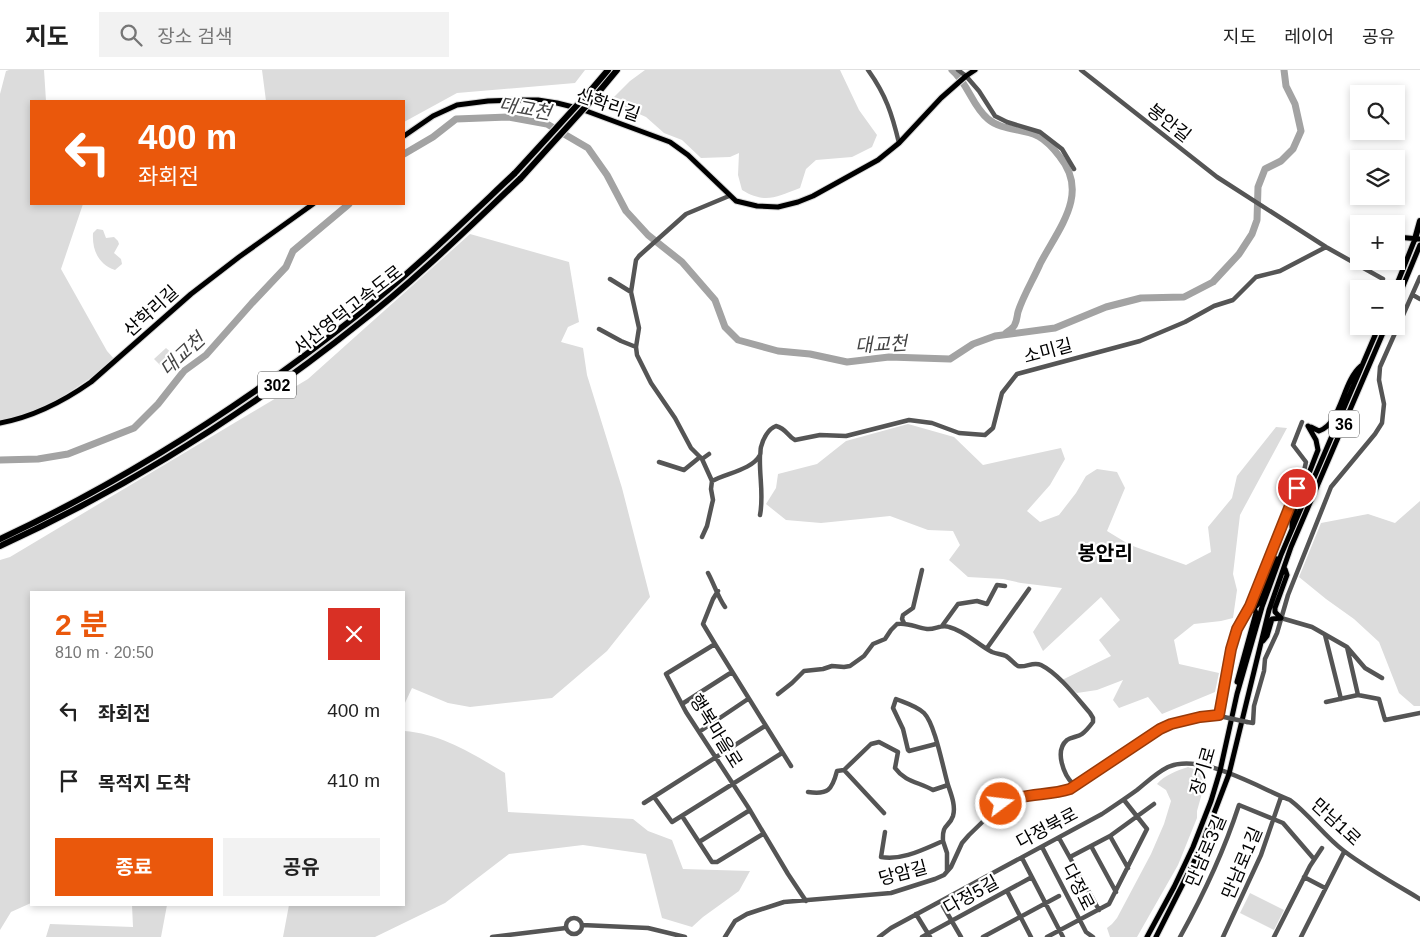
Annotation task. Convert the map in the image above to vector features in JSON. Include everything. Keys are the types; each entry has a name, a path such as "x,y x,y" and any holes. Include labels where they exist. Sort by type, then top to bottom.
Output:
{"highway":[{"name":"서산영덕고속도로","path":"594,92 608,70"},
{"name":"서산영덕고속도로","path":"0,546 101,495 190,443 263,394 362,322 446,250 594,92 617,70"},
{"name":"서산영덕고속도로","path":"0,539 98,491 186,439 259,390 356,316 518,175"},
{"path":"1418,241 1420,221"}],"main road":[{"name":"산학리길","path":"405,135 433,116 457,105 515,100 538,100 563,104 670,142 688,155 736,201 769,207 798,202 813,196 878,160 899,143 963,78 974,70"},
{"name":"산학리길","path":"0,423 24,417 44,409 84,387 198,288 312,205"},
{"path":"1405,239 1418,241"},
{"path":"1399,280 1418,241"},
{"path":"1404,280 1418,241"},
{"name":"장기로","path":"1146,937 1193,847 1220,771 1237,694 1262,607 1281,555 1375,335"},
{"name":"장기로","path":"1156,937 1200,850 1229,774 1269,610 1301,522 1382,335"},
{"path":"1292,530 1292,517 1318,450 1316,440 1308,426 1319,431 1329,426 1353,374 1363,364"},
{"path":"1237,694 1236,686 1256,614 1252,607 1261,600 1274,564 1281,555"},
{"path":"1281,618 1274,608 1287,574 1285,569"},
{"path":"1260,643 1266,636 1272,619 1281,618"}],"street":[{"path":"868,70 884,94 894,119 899,143"},
{"path":"958,70 963,78 979,90 996,116 1007,122 1040,132 1062,149 1074,169"},
{"name":"봉안길","path":"1081,70 1202,166 1326,247"},
{"path":"702,537 707,526 712,504 712,481 701,458 691,448 648,378 637,355 636,347 639,328 631,292 636,260 639,256 683,216 729,196"},
{"path":"1326,247 1350,259"},
{"name":"소미길","path":"760,516 763,497 759,477 761,446 769,430 776,426 786,430 796,440 820,435 846,436 909,420 932,423 959,433 985,434 993,428 1002,394 1017,374 1140,341 1185,322 1214,306 1233,300 1256,277 1280,271 1326,247"},
{"path":"1369,270 1382,279"},
{"path":"1302,422 1293,445 1306,462 1304,472 1252,607 1237,629 1231,649 1222,716 1252,723 1265,659 1277,633 1288,595 1330,487 1375,434 1382,423 1384,404 1379,380 1380,367 1420,277"},
{"path":"610,279 631,292"},
{"path":"1413,294 1420,299"},
{"path":"599,329 621,342 636,347"},
{"path":"659,462 684,470 709,454"},
{"path":"712,481 747,467 760,456"},
{"path":"904,623 903,615 913,608 922,570"},
{"path":"708,573 725,607"},
{"path":"942,626 958,604 977,601 987,604 997,585 1005,586"},
{"path":"986,648 1029,589"},
{"path":"718,591 712,599 703,624 764,726 791,766"},
{"path":"1281,618 1312,627 1347,647 1365,668 1382,678"},
{"path":"778,694 804,670 823,669 832,666 844,668 850,666 864,656 872,644 884,639 897,624 904,623 929,630 942,626 960,630 986,648 997,654 1004,655 1020,666 1034,663 1040,665 1065,686 1090,713 1093,722 1082,734 1068,739 1063,744 1061,754 1064,773 1073,784 1078,785"},
{"path":"1325,635 1341,699"},
{"name":"행복마을로","path":"715,644 666,674 699,732 806,901"},
{"path":"1347,647 1358,695"},
{"path":"682,704 732,672"},
{"path":"1326,702 1358,695 1379,699 1385,720 1420,713"},
{"path":"909,752 903,729 893,708 896,698 914,706 929,719 954,808 951,819 942,831 947,853 947,872"},
{"path":"699,732 748,699"},
{"name":"당암길","path":"725,937 735,921 747,914 784,902 892,893 936,879 947,872 955,861 962,843 1001,804 1014,799 1058,793 1078,785 1138,742 1171,724 1200,717 1222,716"},
{"path":"644,803 764,726"},
{"path":"808,792 818,794 826,792 832,787 837,771 844,770 871,744 878,742 898,752 909,752 936,744"},
{"path":"898,752 895,768 904,778 933,790 948,785"},
{"path":"654,797 672,822 782,753"},
{"name":"다정북로","path":"879,937 916,914 1059,838 1124,800 1160,771 1178,764 1196,763 1229,774"},
{"path":"844,770 884,813"},
{"name":"만남1로","path":"1229,774 1290,800 1344,852 1420,900"},
{"name":"만남로1길","path":"1223,937 1253,875 1275,819 1281,797"},
{"path":"1047,937 1109,904 1116,892 1147,829 1124,800"},
{"path":"1070,857 1110,836 1154,804"},
{"name":"만남로3길","path":"1180,937 1212,875 1226,843 1239,805 1286,825 1314,859"},
{"path":"699,842 750,810"},
{"path":"682,816 712,862 717,862 763,834"},
{"path":"885,832 881,857 890,859 912,854 943,841"},
{"path":"1110,836 1128,868"},
{"path":"1059,838 1099,910"},
{"path":"1090,846 1116,892"},
{"name":"다정로","path":"1042,847 1079,920 1086,932 1093,937"},
{"path":"1274,937 1304,877 1322,848"},
{"path":"1301,937 1344,852"},
{"path":"1022,858 1063,937"},
{"name":"다정5길","path":"922,937 930,936 952,921 1032,877"},
{"path":"1304,877 1325,888"},
{"path":"1007,891 1031,937"},
{"path":"983,937 1059,896"},
{"path":"943,906 961,937"},
{"path":"916,914 930,936"},
{"path":"572,918 579,920 582,925 579,932 573,935 566,928 566,923 572,918"},
{"path":"582,925 648,928 685,937"},
{"path":"492,937 566,928"}],"shaded area":[{"path":"44,70 46,100 30,100 30,205 83,205 61,269 107,351 116,361 44,409 0,422 0,94 6,71"},
{"path":"262,70 585,70 575,83 457,93 405,121 405,100 266,100"},
{"path":"645,70 840,70 859,110 877,135 872,147 852,157 816,160 806,169 800,188 771,198 757,197 742,190 738,175 739,153 730,157 701,158 682,140 664,133 646,117 610,101 630,81"},
{"path":"97,229 103,230 106,238 114,237 118,241 119,244 114,253 121,259 122,264 115,270 104,264 97,256 93,233"},
{"path":"470,234 569,262 579,322 568,327 561,342 583,348 587,375 622,488 650,597 607,651 552,698 470,707 448,703 412,688 405,703 405,591 30,591 30,903 11,912 0,930 0,560 10,557 308,379"},
{"path":"166,348 174,355 162,367 154,359"},
{"path":"908,424 954,437 983,465 1061,448 1065,459 1050,485 1027,511 1040,522 1059,515 1086,476 1097,469 1117,472 1125,488 1107,531 1130,545 1186,565 1211,552 1208,527 1232,498 1237,476 1276,427 1287,428 1240,515 1233,574 1237,590 1233,618 1194,624 1174,640 1179,664 1219,673 1215,692 1162,714 1148,697 1119,708 1113,700 1123,680 1097,690 1077,693 1062,680 1111,656 1099,640 1120,620 1101,597 1043,651 1033,632 1062,588 1003,579 968,577 949,560 960,545 953,531 928,530 890,516 821,523 786,520 766,504 776,488 778,474 817,464 846,441"},
{"path":"1420,501 1420,706 1414,706 1399,693 1379,642 1354,619 1299,577 1321,523 1368,514 1395,523"},
{"path":"405,731 431,736 457,746 505,773 508,812 633,819 648,831 672,840 683,869 750,871 739,891 692,927 662,918 646,854 583,845 509,854 445,903 375,937 283,937 289,906 405,906"},
{"path":"1188,767 1202,772 1206,779 1197,811 1197,818 1178,865 1137,937 1110,937 1107,928 1117,918 1151,854 1164,824 1171,801 1166,790 1157,784 1167,776"},
{"path":"1250,893 1284,910 1274,930 1240,913"},
{"path":"132,906 167,906 161,937 46,937 50,924 133,927"}],"waterway":[{"path":"952,70 962,81 978,108 988,119 999,126 1032,133 1050,145 1068,171 1072,184 1072,198 1062,225 1025,294 1014,325 1005,334"},
{"name":"대교천","path":"405,153 433,137 456,119 508,117 547,124 588,148 607,175 626,211 648,235 682,262 715,300 725,327 738,340 778,351 810,354 847,362 889,357 950,359 973,344 995,336 1055,328 1106,307 1141,298 1184,297 1213,282 1239,254 1252,234 1257,220 1258,187 1265,169 1281,161 1293,149 1301,131 1295,104 1286,86 1284,70"},
{"name":"대교천","path":"0,460 38,459 68,454 134,428 158,404 184,371 206,355 286,267 293,251 348,205"}],"district":[{"name":"봉안리","path":"1105,553"}],"route":[{"path":"1001,804 1014,799 1058,793 1070,789 1160,729 1171,724 1200,717 1219,715 1231,649 1237,629 1260,583 1297,488"}]}
